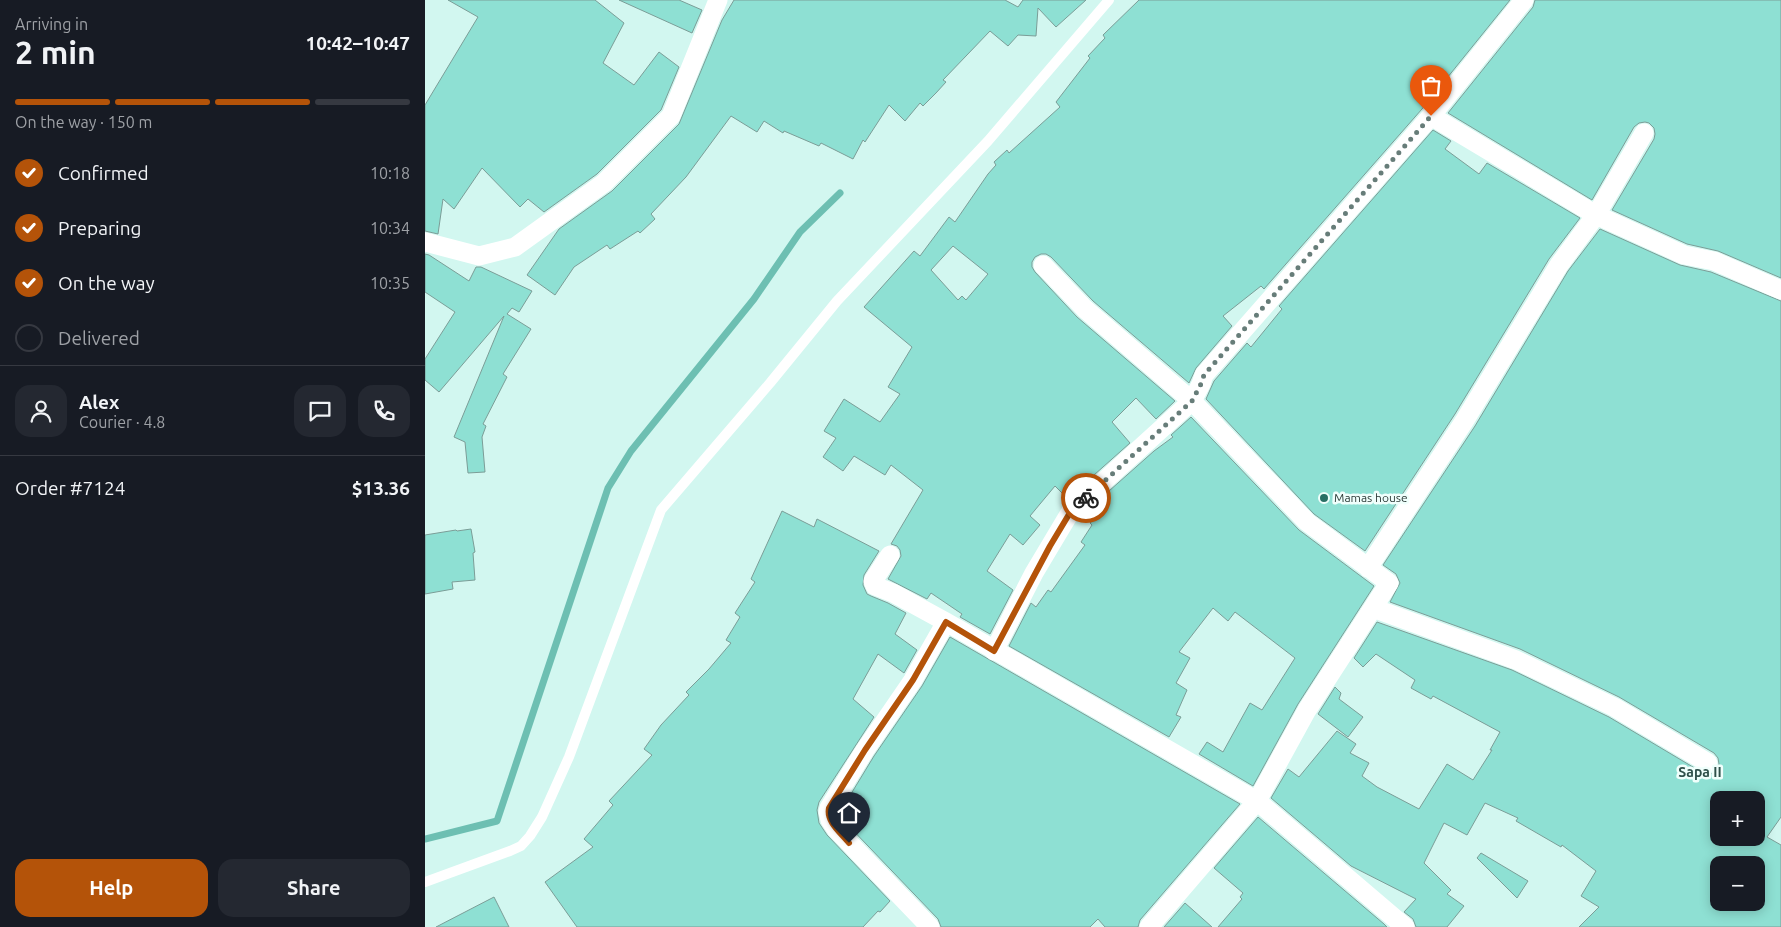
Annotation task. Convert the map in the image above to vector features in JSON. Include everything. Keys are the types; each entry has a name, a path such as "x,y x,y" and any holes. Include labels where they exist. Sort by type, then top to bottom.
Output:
{"street":[{"path":"425,242 479,256 515,247 603,183 671,116 718,0"},
{"path":"994,651 1034,573 1071,511 1192,401 1204,375 1431,116 1524,0"},
{"path":"1431,116 1596,215 1684,254 1714,261 1781,290"},
{"path":"1368,568 1465,420 1559,265 1596,215 1644,133"},
{"path":"1043,265 1085,309 1192,401 1307,522 1389,583 1307,710 1257,801 1149,927"},
{"path":"890,555 875,576 873,584 946,622 1257,801 1405,927"},
{"path":"1373,608 1516,660 1614,707 1708,763"},
{"path":"930,927 836,829 830,820 828,812 865,750 928,657 946,622"}],"lane":[{"path":"425,882 510,851 521,846 530,836 542,817 569,757 661,510 770,383 837,301 988,140 1109,0"}],"building":[{"path":"448,0 595,0 624,23 603,63 634,85 659,52 679,67 661,110 597,174 544,212 528,199 520,207 482,168 454,209 443,199 438,234 425,231 425,105 478,17"},
{"path":"619,0 679,0 702,10 692,33"},
{"path":"734,0 1005,0 1018,7 1023,0 1086,0 1056,27 1038,8 1036,36 1018,35 1008,46 990,31 943,80 946,82 936,93 923,106 920,103 905,121 889,105 865,142 863,140 853,159 821,143 819,146 784,131 783,133 764,121 757,132 731,116 686,177 651,214 655,219 640,233 638,231 610,249 607,245 574,267 555,295 527,275 559,229 612,191 679,124 722,20"},
{"path":"1139,0 1510,0 1422,109 1264,289 1261,286 1223,316 1232,326 1196,368 1189,383 1093,301 1051,257 1041,254 1035,257 1032,267 1035,272 1077,317 1175,401 1156,419 1136,398 1112,422 1130,443 1085,483 1083,481 1066,497 1055,486 1030,516 1040,525 1023,545 1010,534 987,571 1013,590 990,634 960,617 962,614 931,593 927,599 888,579 901,556 897,546 891,544 923,490 891,465 885,475 854,456 843,471 823,457 836,438 824,431 844,399 880,422 900,394 888,387 912,347 864,307 914,251 920,256 949,217 955,222 996,165 994,162 1007,150 1009,153 1060,107 1056,102 1090,58 1088,56 1105,38 1103,35","holes":["953,246 988,274 966,300 962,296 958,300 931,270"]},
{"path":"1535,0 1781,0 1781,278 1718,251 1687,244 1612,210 1654,139 1654,128 1649,123 1639,123 1634,127 1592,200 1448,113 1533,7"},
{"path":"1433,130 1451,141 1445,149 1479,174 1487,163 1580,218 1549,259 1455,414 1365,551 1314,514 1206,399 1214,381 1247,343 1251,347 1282,309 1279,306"},
{"path":"1600,229 1680,265 1711,272 1781,301 1781,817 1767,837 1781,845 1781,927 1579,927 1599,907 1581,896 1596,871 1562,845 1561,847 1516,821 1518,818 1485,803 1467,835 1444,823 1424,863 1451,890 1447,894 1464,906 1447,927 1416,927 1413,919 1404,912 1416,899 1351,866 1271,798 1288,769 1299,777 1337,731 1356,744 1350,753 1369,763 1362,776 1377,787 1419,809 1447,764 1473,780 1492,750 1490,750 1500,732 1433,696 1431,699 1411,688 1415,680 1376,654 1363,667 1354,658 1377,622 1512,670 1609,717 1703,773 1714,773 1718,768 1718,758 1714,753 1619,697 1520,649 1390,602 1400,583 1396,574 1383,565 1475,426 1568,271"},
{"path":"425,254 469,281 476,267 481,267 532,291 519,312 512,308 507,314 531,329 503,374 507,377 483,424 486,426 482,437 485,472 468,473 465,442 454,437 504,316 439,392 425,380 425,359 455,312 425,292"},
{"path":"1191,417 1299,530 1374,586 1298,704 1253,786 1199,754 1207,742 1223,752 1250,703 1262,710 1295,658 1235,612 1228,621 1213,608 1179,652 1190,658 1176,683 1187,690 1176,715 1181,717 1169,737 1009,646 1031,603 1036,607 1048,590 1051,592 1085,545 1081,542 1092,525 1090,523 1106,505 1100,499 1154,451 1173,437 1171,435"},
{"path":"782,511 814,527 817,519 879,551 864,575 863,585 867,594 906,613 895,634 917,650 904,673 878,654 853,699 874,717 819,802 817,810 819,823 827,835 890,901 863,927 577,927 545,882 593,847 584,839 613,805 609,801 652,755 644,749 661,725 689,695 686,692 731,643 726,640 740,617 735,613 755,582 751,579"},
{"path":"471,529 475,552 473,553 475,580 452,582 453,589 425,594 425,535"},
{"path":"950,637 1240,804 1140,920 1138,927 1105,927 1098,919 1090,927 941,927 938,919 840,815 874,756 922,686"},
{"path":"1335,687 1341,693 1339,699 1363,717 1348,737 1318,714"},
{"path":"1258,817 1387,927 1218,927 1242,899 1240,897 1243,893 1214,868"},
{"path":"1481,853 1528,881 1517,898 1477,858"},
{"path":"494,897 509,927 436,927"},
{"path":"1185,903 1212,927 1164,927"}],"waterway":[{"path":"425,839 497,821 608,488 631,451 754,299 800,232 840,193"}],"way so far":[{"path":"1086,498 1192,401 1204,375 1431,116"}],"place":[{"name":"Mamas house","path":"1324,498"}],"district":[{"name":"Sapa II","path":"1700,772"}],"route":[{"path":"849,843 830,820 829,808 865,750 928,657 946,622 994,651 1034,573 1071,511 1086,498"}]}
